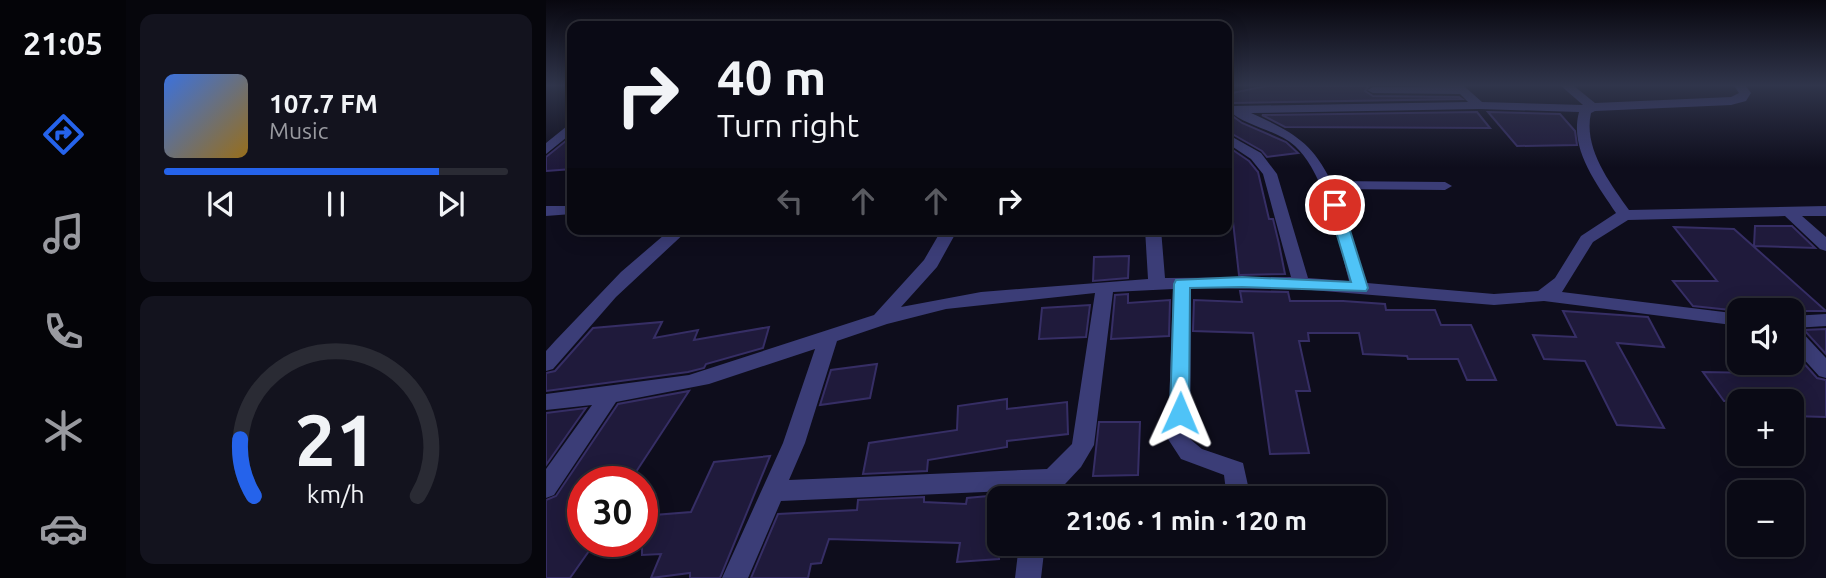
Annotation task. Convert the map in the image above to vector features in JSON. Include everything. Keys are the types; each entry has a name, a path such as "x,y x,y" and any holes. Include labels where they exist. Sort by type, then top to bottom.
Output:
{"street":[{"path":"1241,113 1298,142 1308,153 1335,205 1360,288"},
{"path":"1584,113 1582,121 1588,155 1599,177 1625,215"},
{"path":"546,150 567,131"},
{"path":"1232,141 1256,156 1270,174 1301,283"},
{"path":"1325,184 1445,186"},
{"path":"546,211 567,211"},
{"path":"1546,296 1557,287 1584,242 1605,225 1625,215 1826,211"},
{"path":"1789,212 1826,246"},
{"path":"546,363 612,291 673,235"},
{"path":"880,320 931,263 947,235"},
{"path":"1153,235 1157,284"},
{"path":"546,401 707,378 880,320 939,305 978,298 1157,284 1301,283 1498,300 1546,296 1727,318"},
{"path":"1182,284 1179,439 1187,453 1226,463 1235,470 1237,486"},
{"path":"1048,486 1077,459 1083,445 1105,288"},
{"path":"1804,321 1826,320"},
{"path":"735,578 775,491 811,397 828,339"},
{"path":"1804,347 1826,371"},
{"path":"546,488 611,393"},
{"path":"775,491 987,489"},
{"path":"1028,578 1031,556"}],"building":[{"path":"1478,113 1490,128 1285,127 1262,115"},
{"path":"1489,113 1560,114 1575,131 1577,145 1517,146"},
{"path":"1232,116 1242,123 1286,142 1298,153 1267,157 1262,151 1232,134"},
{"path":"567,140 567,169 546,171 546,157"},
{"path":"1232,149 1249,161 1258,172 1269,219 1273,219 1285,274 1239,275 1232,213"},
{"path":"1755,226 1792,226 1815,248 1754,246"},
{"path":"1674,227 1734,229 1826,311 1804,311 1804,298 1727,298 1727,310 1693,306 1673,281 1717,281"},
{"path":"1129,256 1128,278 1093,281 1094,257"},
{"path":"1240,291 1288,292 1290,301 1343,301 1385,304 1386,310 1435,310 1441,325 1471,325 1496,380 1467,380 1458,359 1408,359 1407,356 1363,354 1359,333 1308,333 1309,341 1299,341 1310,391 1296,391 1309,453 1270,454 1253,333 1193,331 1194,300 1242,302"},
{"path":"1128,294 1128,303 1170,300 1169,336 1111,339 1115,295"},
{"path":"1090,305 1086,337 1039,339 1042,308"},
{"path":"1563,311 1648,317 1664,347 1617,343 1664,428 1617,425 1585,361 1544,359 1533,335 1576,337"},
{"path":"662,322 654,338 698,330 694,340 769,327 763,348 706,364 704,368 546,391 546,373 555,371 593,328"},
{"path":"1826,329 1826,354 1804,330"},
{"path":"1804,363 1817,378 1826,380 1826,417 1804,416 1804,389 1727,389 1727,401 1724,401 1703,372 1727,372 1727,375 1804,375"},
{"path":"877,364 870,398 820,405 831,370"},
{"path":"689,391 640,466 576,466 618,404"},
{"path":"1007,399 1007,409 1067,402 1068,434 1007,441 1007,447 928,460 927,471 863,474 869,443 957,430 958,406"},
{"path":"586,408 546,465 546,413"},
{"path":"1099,422 1140,422 1138,475 1093,476"},
{"path":"770,456 720,578 690,578 690,573 651,578 661,554 658,554 658,515 691,512 714,462"},
{"path":"567,480 567,557 585,557 570,578 546,578 546,500 556,496"},
{"path":"987,496 987,556 999,556 999,559 957,562 960,543 829,539 821,563 811,564 808,578 751,578 778,514 857,510 858,500 924,497 924,502 966,504 967,498"}],"route":[{"path":"1180,413 1182,284 1301,283 1360,288 1335,205"}]}
